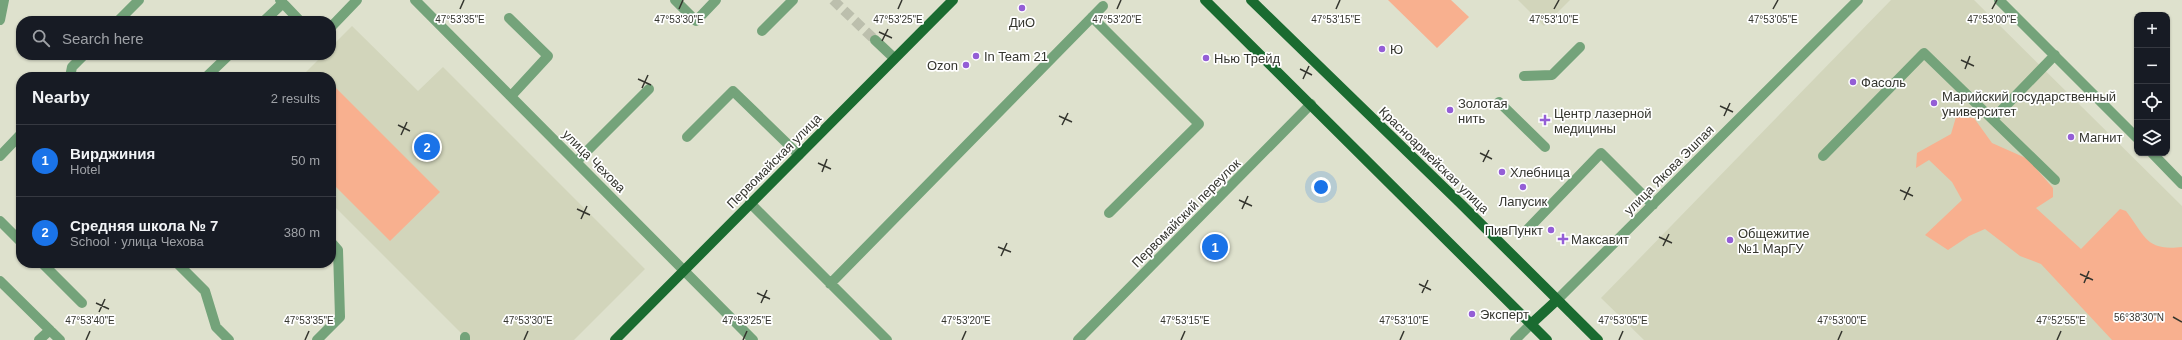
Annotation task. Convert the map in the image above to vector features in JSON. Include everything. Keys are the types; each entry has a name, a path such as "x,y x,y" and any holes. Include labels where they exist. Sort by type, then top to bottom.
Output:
{"main road":[{"name":"Первомайская улица","path":"615,340 953,0"},
{"path":"1205,0 1547,340"},
{"name":"Красноармейская улица","path":"1251,0 1460,202 1598,340"},
{"name":"улица Якова Эшпая","path":"1531,324 1557,300"}],"street":[{"path":"0,20 4,0"},
{"path":"123,16 139,0"},
{"path":"336,21 357,0"},
{"name":"улица Чехова","path":"415,0 754,340"},
{"path":"675,0 696,21 716,0"},
{"path":"762,31 793,0"},
{"name":"улица Якова Эшпая","path":"1557,300 1858,0"},
{"path":"2000,0 2134,135"},
{"path":"268,16 281,2 295,16"},
{"path":"830,284 1103,6"},
{"path":"1092,17 1199,124 1109,213"},
{"path":"509,18 548,56 511,96"},
{"path":"875,40 894,58"},
{"path":"1524,76 1552,75 1580,47"},
{"path":"1823,156 1924,53 2055,180"},
{"path":"1993,119 2055,55"},
{"path":"71,72 72,68 79,60"},
{"path":"211,72 224,60"},
{"path":"576,162 649,89"},
{"path":"687,137 733,91 799,155"},
{"path":"1499,102 1545,147"},
{"name":"Первомайский переулок","path":"1078,340 1311,104"},
{"path":"0,156 16,139"},
{"path":"1525,232 1601,152 1653,204"},
{"path":"2155,156 2182,184"},
{"path":"750,203 887,340"},
{"path":"0,221 16,237"},
{"path":"317,340 340,317 338,250 336,248"},
{"path":"47,268 82,303"},
{"path":"182,268 205,292 216,327 229,340"},
{"path":"0,281 60,340"},
{"name":"улица Якова Эшпая","path":"1515,340 1531,324"},
{"path":"39,340 50,330"}],"shaded area":[{"path":"1388,0 1451,0 1469,17 1437,48"},
{"path":"1518,0 1570,0 1544,26"},
{"name":"Марийский государственный университет","path":"1891,0 1974,0 2182,206 2182,340 1644,340 1601,298"},
{"path":"352,26 418,91 443,67 645,269 574,340 468,340 336,208 336,72 306,72 318,60 336,60 336,42"},
{"path":"336,88 440,192 390,241 336,187"},
{"path":"1956,117 1974,118 1992,143 2028,159 2053,188 2053,197 2036,208 2081,249 2120,209 2126,211 2143,235 2154,244 2161,247 2170,248 2182,247 2182,340 2112,340 2041,264 2020,256 1985,229 1969,236 1948,250 1925,235 1962,200 1952,182 1929,160 1916,168 1917,153 1951,134"}],"tunnel":[{"path":"833,0 875,40"}],"place":[{"name":"ДиО","path":"1022,8"},
{"name":"Ю","path":"1382,49"},
{"name":"In Team 21","path":"976,56"},
{"name":"Нью Трейд","path":"1206,58"},
{"name":"Ozon","path":"966,65"},
{"name":"Фасоль","path":"1853,82"},
{"name":"Марийский государственный университет","path":"1934,103"},
{"name":"Золотая нить","path":"1450,110"},
{"name":"Центр лазерной медицины","path":"1545,120"},
{"name":"Магнит","path":"2071,137"},
{"name":"Средняя школа № 7","path":"427,147"},
{"name":"Хлебница","path":"1502,172"},
{"name":"Лапусик","path":"1523,187"},
{"name":"ПивПункт","path":"1551,230"},
{"name":"Максавит","path":"1563,239"},
{"name":"Общежитие №1 МарГУ","path":"1730,240"},
{"name":"Вирджиния","path":"1215,247"},
{"name":"Эксперт","path":"1472,314"}]}
